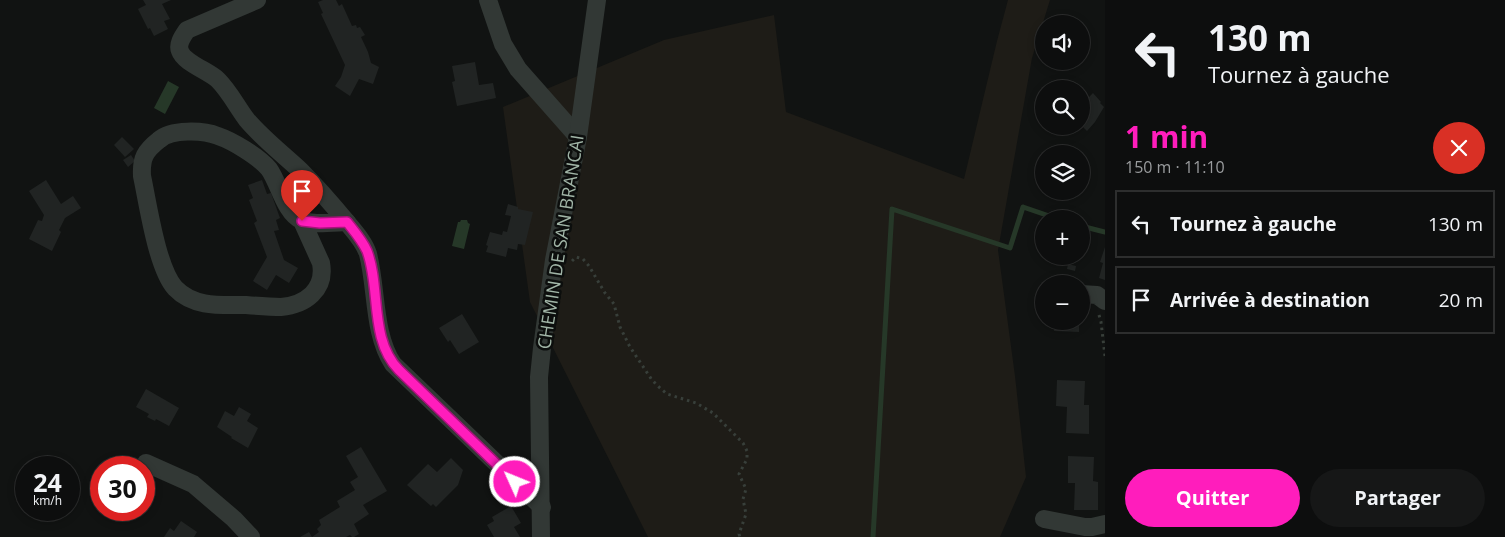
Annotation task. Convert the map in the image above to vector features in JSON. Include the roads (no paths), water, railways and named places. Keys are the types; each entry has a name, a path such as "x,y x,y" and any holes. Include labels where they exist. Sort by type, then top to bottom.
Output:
{"street":[{"path":"257,0 187,30 179,46 180,52 192,63 217,79 252,124 316,186 361,240 368,252 380,331 385,350 393,364 542,507"},
{"path":"488,0 503,44 518,70 578,137"},
{"name":"CHEMIN DE SAN BRANCAI","path":"541,537 539,377 552,274 578,137 597,0"},
{"path":"302,221 322,269 321,281 318,288 311,295 304,300 281,307 200,303 177,290 166,273 158,250 142,176 141,163 151,146 162,137 186,132 204,132 217,135 238,146 261,161 268,168 290,211 302,221 320,223 347,222"},
{"path":"1090,295 1097,295 1102,308"},
{"path":"155,467 193,484 234,519 251,537"},
{"path":"1044,519 1085,527 1105,524"}],"waterway":[{"path":"873,537 892,209 1010,248 1023,207 1035,211"},
{"path":"1090,228 1105,232"}]}
